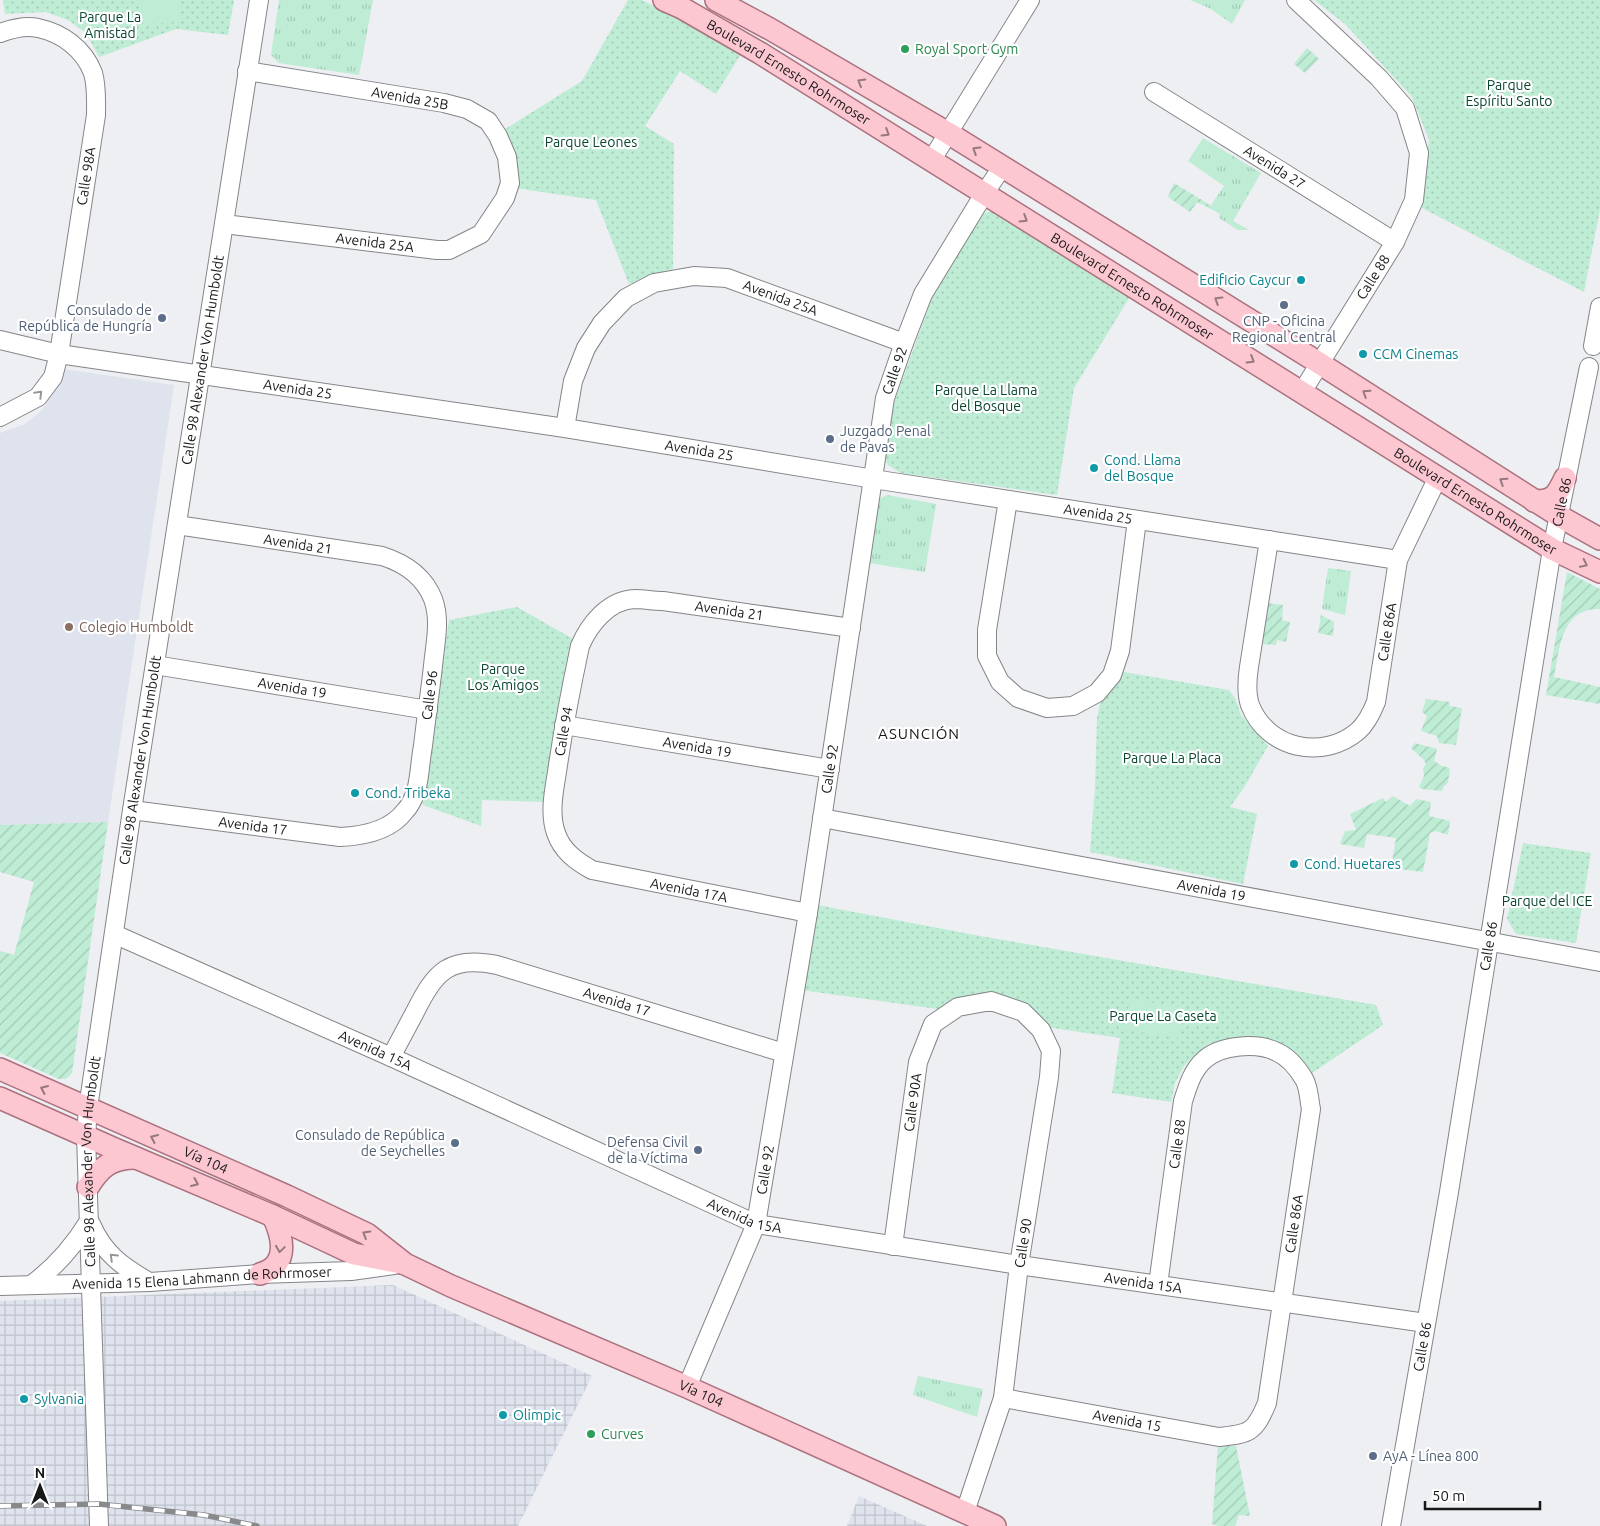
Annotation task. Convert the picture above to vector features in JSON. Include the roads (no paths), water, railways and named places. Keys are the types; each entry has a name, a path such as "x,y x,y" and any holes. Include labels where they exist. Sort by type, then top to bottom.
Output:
{"main road":[{"name":"Boulevard Ernesto Rohrmoser","path":"664,0 682,8 760,53 1552,549 1600,572"},
{"path":"716,0 770,29 948,133 1319,363 1534,501 1600,539"},
{"path":"1534,501 1544,501 1552,498 1558,493 1566,478"},
{"name":"Vía 104","path":"0,1069 368,1234 405,1264 451,1286 687,1386 995,1526"},
{"name":"Vía 104","path":"0,1098 273,1216 354,1254 405,1264"},
{"path":"88,1187 95,1175 105,1166 117,1159 136,1158"},
{"path":"260,1274 272,1269 282,1251 282,1239 273,1216"}],"street":[{"name":"Calle 98 Alexander Von Humboldt","path":"99,1526 86,1136 88,1108 132,810 259,0"},
{"path":"931,161 1030,0"},
{"name":"Calle 88","path":"1296,0 1379,78 1404,108 1419,152 1414,200 1395,242 1302,392"},
{"name":"Calle 98A","path":"0,33 15,28 38,27 68,40 84,56 92,73 96,91 96,115 59,354 53,377 38,397 0,417"},
{"name":"Avenida 25B","path":"247,71 444,103 467,109 488,121 498,136 507,157 510,184 505,198"},
{"name":"Avenida 27","path":"1154,92 1395,242"},
{"name":"Calle 92","path":"687,1386 756,1224 808,913 885,398 923,294 1002,167"},
{"name":"Avenida 25A","path":"224,224 450,250 481,234 505,198"},
{"name":"Avenida 25A","path":"565,428 573,381 586,348 602,323 626,298 654,283 694,276 727,278 904,342"},
{"path":"1593,346 1600,307"},
{"name":"Avenida 25","path":"0,340 59,354 565,428 873,479 1398,560"},
{"name":"Calle 86","path":"1391,1526 1426,1323 1552,549 1589,367"},
{"name":"Calle 86A","path":"1269,540 1246,686 1250,704 1258,720 1282,742 1303,748 1325,747 1344,741 1359,730 1370,716 1376,702 1398,560 1438,477"},
{"path":"1008,500 987,630 988,656 1000,682 1018,698 1047,708 1073,706 1097,693 1112,675 1120,651 1137,520"},
{"name":"Avenida 21","path":"177,526 382,556 406,566 416,574"},
{"name":"Calle 96","path":"400,817 406,811 416,792 428,710 437,622 433,599 416,574"},
{"name":"Avenida 21","path":"608,609 633,599 662,601 851,628"},
{"name":"Calle 94","path":"573,859 562,846 556,833 553,819 553,804 564,725 580,646 584,635 592,623 608,609"},
{"name":"Avenida 19","path":"155,666 428,710"},
{"name":"Avenida 19","path":"564,725 830,769"},
{"name":"Avenida 17","path":"132,810 340,837 366,835 400,817"},
{"name":"Avenida 19","path":"822,818 1600,962"},
{"name":"Avenida 17A","path":"573,859 592,870 808,913"},
{"name":"Avenida 15A","path":"114,934 391,1057 756,1224 1019,1266 1426,1323"},
{"name":"Avenida 17","path":"391,1057 426,990 440,974 450,967 468,962 497,965 784,1053"},
{"name":"Calle 90A","path":"893,1246 918,1062 933,1024 958,1007 991,1001"},
{"name":"Calle 90","path":"965,1512 1003,1398 1019,1266 1049,1077 1051,1051 1041,1030 1023,1012 991,1001"},
{"name":"Calle 88","path":"1158,1284 1183,1101 1191,1076 1204,1060 1220,1050 1252,1045"},
{"name":"Calle 86A","path":"1251,1429 1259,1422 1267,1403 1311,1109 1305,1081 1295,1066 1277,1052 1252,1045"},
{"path":"89,1220 96,1236 106,1251 119,1263 150,1282"},
{"path":"31,1285 64,1257 78,1239 89,1220"},
{"name":"Avenida 15 Elena Lahmann de Rohrmoser","path":"0,1286 150,1282 260,1274 351,1271 405,1264"},
{"name":"Avenida 15","path":"1003,1398 1219,1437 1242,1435 1251,1429"}],"railway":[{"path":"0,1506 99,1504 204,1515 257,1526"}],"place":[{"name":"Royal Sport Gym","path":"905,49"},
{"name":"Edificio Caycur","path":"1301,280"},
{"name":"CNP - Oficina Regional Central","path":"1284,305"},
{"name":"Consulado de República de Hungría","path":"162,318"},
{"name":"CCM Cinemas","path":"1363,354"},
{"name":"Juzgado Penal de Pavas","path":"830,439"},
{"name":"Cond. Llama del Bosque","path":"1094,468"},
{"name":"Colegio Humboldt","path":"69,627"},
{"name":"Cond. Tribeka","path":"355,793"},
{"name":"Cond. Huetares","path":"1294,864"},
{"name":"Consulado de República de Seychelles","path":"455,1143"},
{"name":"Defensa Civil de la Víctima","path":"698,1150"},
{"name":"Sylvania","path":"24,1399"},
{"name":"Olimpic","path":"503,1415"},
{"name":"Curves","path":"591,1434"},
{"name":"AyA - Línea 800","path":"1373,1456"}],"district":[{"name":"ASUNCIÓN","path":"919,734"}],"park label":[{"name":"Parque La Amistad","path":"110,25"},
{"name":"Parque Espíritu Santo","path":"1509,94"},
{"name":"Parque Leones","path":"591,142"},
{"name":"Parque La Llama del Bosque","path":"986,398"},
{"name":"Parque Los Amigos","path":"503,678"},
{"name":"Parque La Placa","path":"1172,758"},
{"name":"Parque del ICE","path":"1547,901"},
{"name":"Parque La Caseta","path":"1163,1016"}]}
